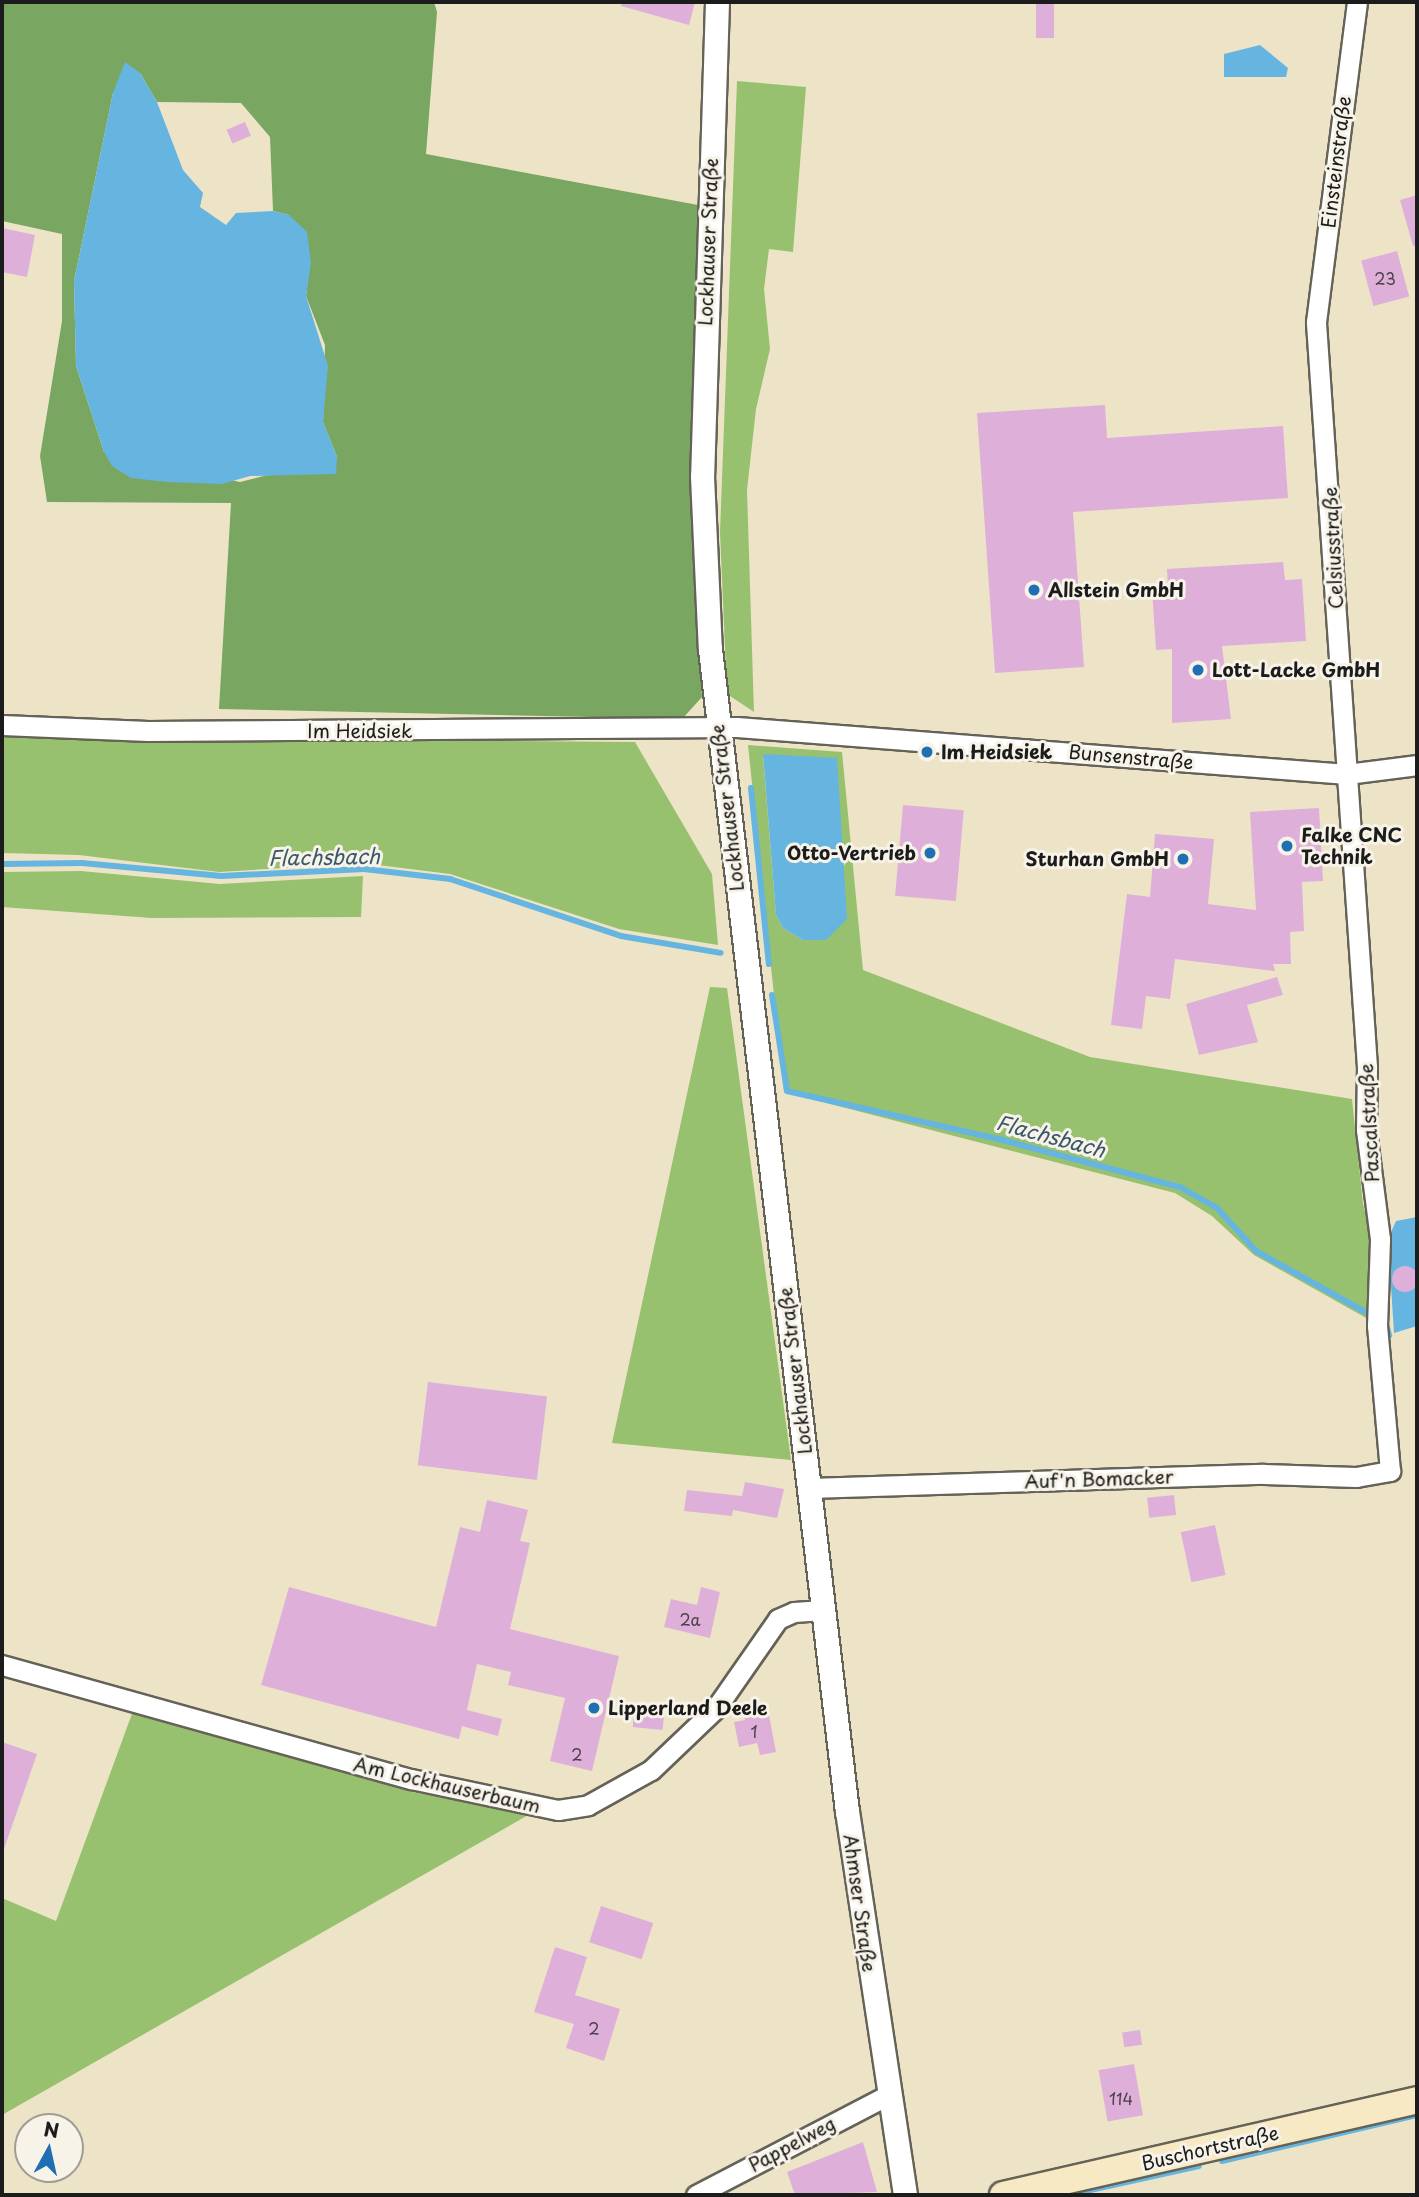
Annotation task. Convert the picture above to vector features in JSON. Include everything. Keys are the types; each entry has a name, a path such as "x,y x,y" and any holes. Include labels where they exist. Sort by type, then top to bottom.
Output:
{"main road":[{"name":"Buschortstraße","path":"1003,2195 1417,2100"}],"street":[{"name":"Lockhauser Straße","path":"717,2 702,476 718,730 823,1610"},
{"name":"Einsteinstraße","path":"1316,322 1357,2"},
{"name":"Celsiusstraße","path":"1316,322 1347,774"},
{"name":"Im Heidsiek","path":"2,725 148,731 718,730"},
{"name":"Bunsenstraße","path":"718,730 899,738 1347,774 1417,765"},
{"name":"Pascalstraße","path":"1347,774 1367,1068 1366,1130 1380,1239 1377,1326 1390,1471"},
{"name":"Auf'n Bomacker","path":"808,1488 1264,1474 1356,1477 1390,1471"},
{"name":"Am Lockhauserbaum","path":"2,1665 411,1779 558,1811 588,1805 651,1770 716,1708 778,1619 794,1612 823,1610"},
{"name":"Ahmser Straße","path":"823,1610 888,2095 905,2195"},
{"name":"Pappelweg","path":"696,2195 888,2095"}],"green space":[{"path":"2,2 434,2 437,12 426,154 698,205 692,509 702,697 682,719 219,709 231,503 47,502 40,456 62,321 62,234 2,221","holes":["140,73 157,102 241,103 270,137 273,211 289,215 310,263 306,296 325,345 323,422 337,457 240,482 104,452 76,366 74,281 113,93"]},
{"path":"737,81 806,87 793,252 769,249 764,289 770,349 756,409 747,490 754,712 727,694 720,532"},
{"path":"2,737 635,742 712,874 718,945 619,929 450,874 362,863 219,872 79,855 2,853"},
{"path":"748,745 842,752 863,970 1090,1057 1352,1099 1363,1204 1374,1244 1368,1319 1254,1255 1212,1216 1175,1193 784,1092","holes":["763,755 803,940 783,928 776,915"]},
{"path":"81,871 220,884 363,876 361,917 152,918 2,907 2,872"},
{"path":"710,987 727,988 791,1460 612,1443"},
{"path":"133,1711 412,1792 530,1814 2,2115 2,1898 56,1921"}],"water":[{"path":"1260,45 1288,68 1286,77 1224,77 1224,54"},
{"path":"125,62 140,73 157,102 183,170 203,193 200,207 226,225 236,213 273,211 289,215 307,232 311,263 306,296 328,366 323,422 337,457 336,474 250,476 222,484 167,482 131,478 112,466 104,452 76,366 74,281 113,93"},
{"path":"763,754 837,758 847,919 826,940 803,940 783,928 776,915"},
{"path":"1417,1217 1417,1326 1394,1333 1388,1239 1396,1221"}],"building":[{"path":"622,2 695,2 689,25 621,6"},
{"path":"1036,2 1054,2 1054,38 1036,38"},
{"path":"245,122 251,136 232,144 227,130"},
{"path":"1417,195 1417,245 1413,246 1400,200"},
{"path":"2,228 35,235 27,277 2,272"},
{"path":"1397,251 1409,296 1373,306 1361,261"},
{"name":"Allstein GmbH","path":"1105,405 1107,438 1283,426 1288,498 1073,512 1084,667 995,673 977,413"},
{"name":"Lott-Lacke GmbH","path":"1283,562 1285,580 1302,579 1306,641 1222,646 1231,719 1172,723 1172,649 1156,650 1152,589 1168,588 1167,569"},
{"name":"Otto-Vertrieb","path":"903,805 964,810 956,901 895,896"},
{"path":"1319,808 1323,881 1302,882 1304,931 1290,932 1291,964 1273,964 1275,971 1175,959 1170,999 1146,996 1142,1029 1111,1025 1127,894 1150,897 1155,834 1214,839 1208,904 1256,910 1250,812"},
{"path":"1277,977 1283,995 1247,1005 1258,1042 1199,1055 1186,1004"},
{"path":"1405,1266 1414,1270 1418,1279 1414,1288 1405,1292 1396,1288 1392,1279 1396,1270"},
{"path":"428,1382 547,1397 537,1480 418,1465"},
{"path":"745,1482 784,1489 777,1518 733,1510 732,1516 684,1511 687,1490 742,1496"},
{"path":"1174,1495 1176,1515 1149,1518 1147,1498"},
{"path":"487,1500 528,1510 520,1541 530,1543 510,1629 619,1656 592,1771 550,1761 565,1698 508,1685 511,1672 477,1664 467,1710 502,1719 498,1736 462,1726 459,1739 261,1685 289,1587 436,1627 460,1527 480,1532"},
{"path":"1215,1525 1226,1575 1191,1582 1181,1532"},
{"path":"701,1587 720,1592 710,1638 664,1627 671,1599 697,1605"},
{"path":"635,1705 665,1708 663,1730 633,1727"},
{"path":"762,1710 763,1716 769,1715 776,1752 760,1755 757,1743 739,1747 734,1722 745,1720 744,1714"},
{"path":"2,1742 37,1754 4,1849 2,1848"},
{"path":"601,1906 653,1923 642,1959 589,1942"},
{"path":"555,1947 587,1957 575,1995 620,2009 604,2061 566,2048 574,2024 534,2012"},
{"path":"1140,2030 1142,2045 1124,2047 1122,2033"},
{"path":"1134,2064 1143,2115 1108,2121 1099,2070"},
{"path":"863,2142 877,2192 795,2195 787,2172"}],"waterway":[{"path":"751,788 769,964"},
{"name":"Flachsbach","path":"2,864 82,863 221,876 364,869 450,879 621,936 721,953"},
{"name":"Flachsbach","path":"772,995 787,1091 999,1139 1180,1187 1217,1208 1256,1251 1365,1312"},
{"name":"Flachsbach","path":"1385,1321 1389,1335"},
{"path":"1222,2161 1417,2115"},
{"path":"1068,2195 1199,2166"}],"place":[{"name":"Allstein GmbH","path":"1034,590"},
{"name":"Lott-Lacke GmbH","path":"1198,670"},
{"name":"Im Heidsiek","path":"927,752"},
{"name":"Falke CNC Technik","path":"1287,846"},
{"name":"Otto-Vertrieb","path":"930,853"},
{"name":"Sturhan GmbH","path":"1183,859"},
{"name":"Lipperland Deele","path":"594,1708"}]}
